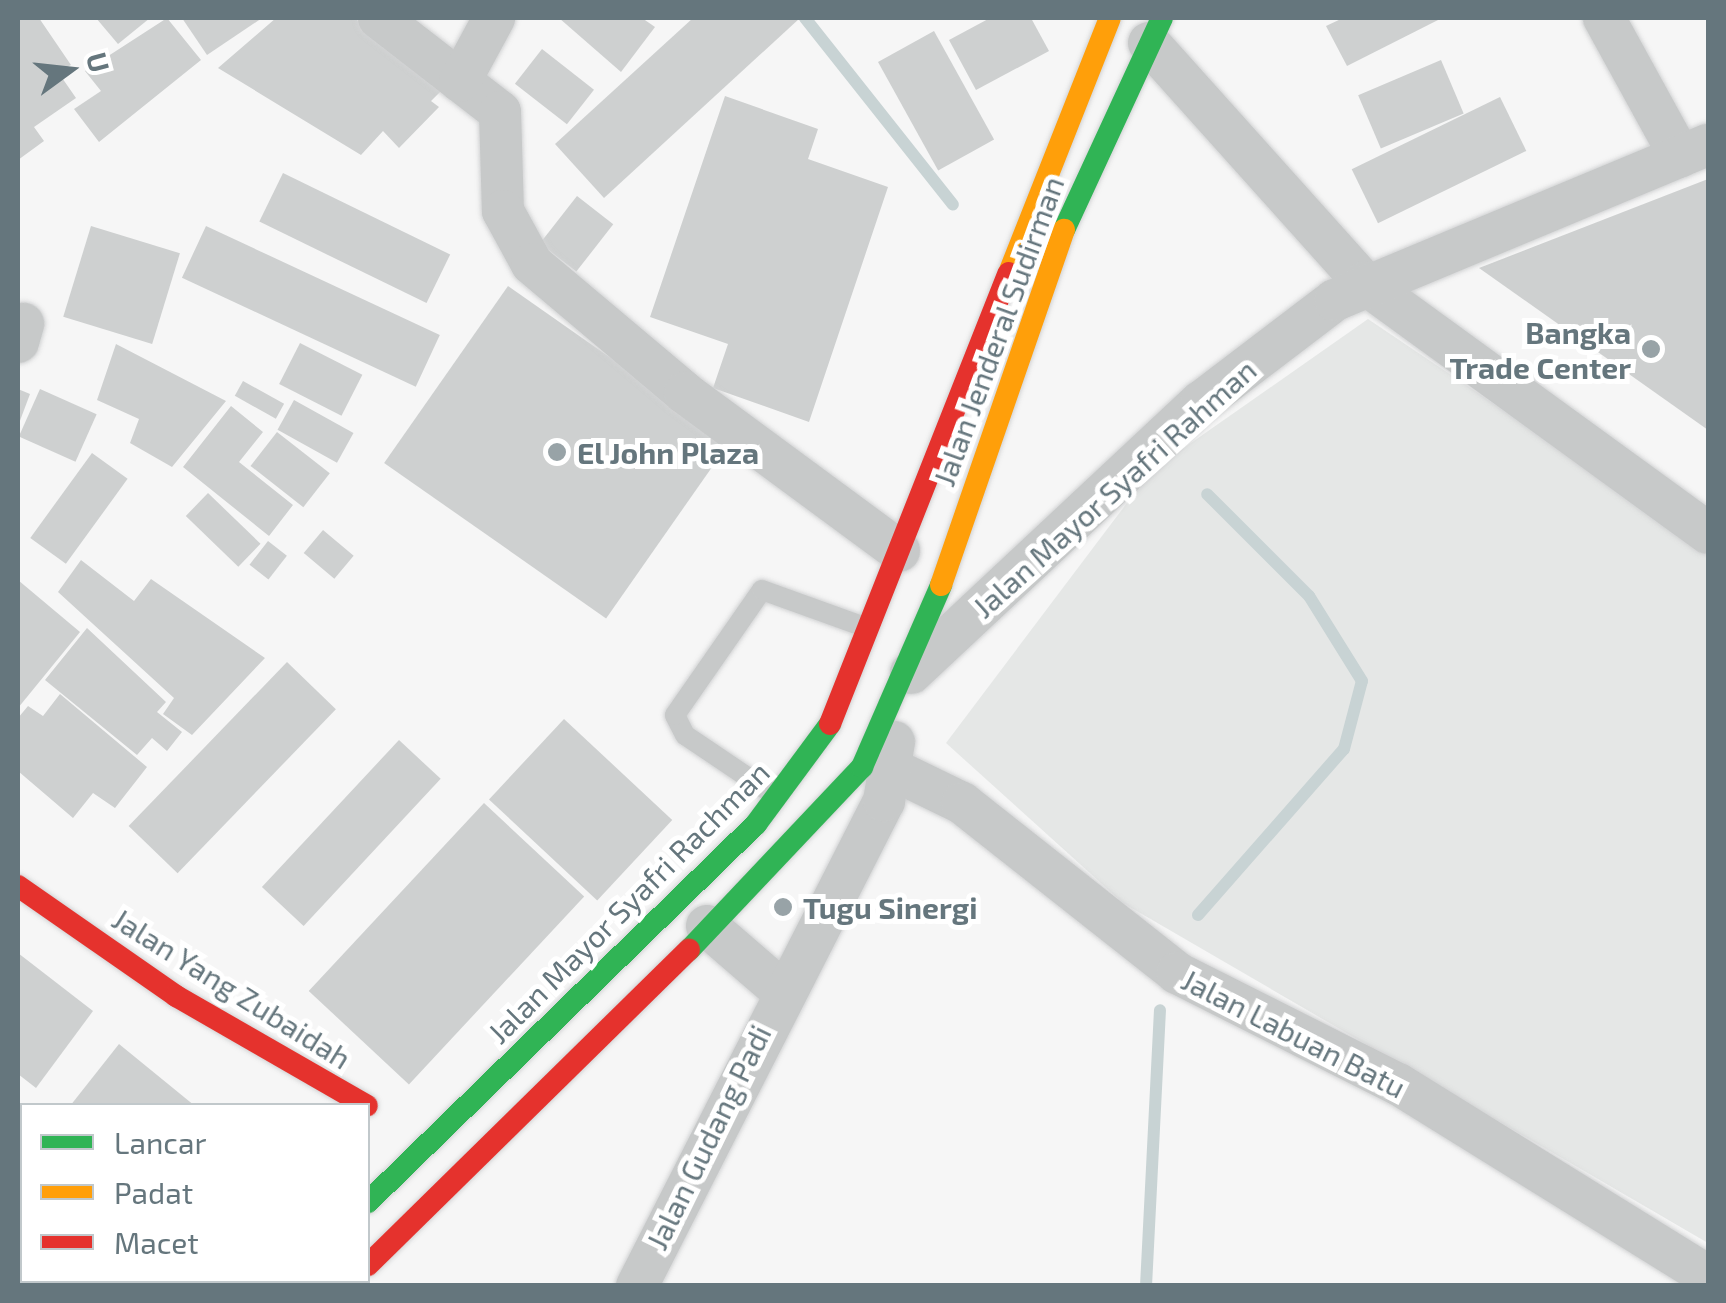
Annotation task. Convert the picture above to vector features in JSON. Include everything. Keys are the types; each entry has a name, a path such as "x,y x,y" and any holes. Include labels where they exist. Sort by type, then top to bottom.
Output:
{"main road":[{"name":"Jalan Jenderal Sudirman","path":"898,552 1110,18"},
{"name":"Jalan Jenderal Sudirman","path":"910,674 1071,211 1156,30"},
{"name":"Jalan Mayor Syafri Rachman","path":"370,1200 780,799 826,734 872,630 898,552"},
{"path":"370,1263 835,802 892,718 910,674"},
{"name":"Jalan Yang Zubaidah","path":"18,886 176,996 362,1103"},
{"name":"Jalan Yang Zubaidah","path":"370,1108 429,1140"}],"street":[{"path":"379,18 504,119 503,211 532,264 685,394 898,552"},
{"path":"460,81 494,18"},
{"path":"1604,18 1694,151"},
{"path":"1156,30 1364,284 1708,533"},
{"name":"Jalan Mayor Syafri Rahman","path":"910,674 1201,402 1364,284 1694,151"},
{"path":"892,718 894,770"},
{"name":"Jalan Gudang Padi","path":"637,1286 780,989 894,770"},
{"name":"Jalan Labuan Batu","path":"894,770 962,803 1177,973 1398,1084 1708,1276"},
{"path":"708,926 780,989"}],"lane":[{"path":"780,799 684,735 675,715 762,590 872,630"}],"shaded area":[{"path":"1368,319 1708,548 1708,1243 1123,903 946,743 1151,471"}],"building":[{"path":"18,18 39,18 71,65 58,72 76,98 34,127 44,141 18,160"},
{"path":"96,18 150,18 118,44"},
{"path":"167,18 201,60 99,142 74,109 101,91 85,71"},
{"path":"182,18 262,18 207,55"},
{"path":"276,18 354,18 446,86 431,101 439,107 399,148 383,131 361,155 218,68"},
{"path":"559,18 642,18 655,27 621,72"},
{"path":"693,18 800,18 604,198 555,144"},
{"path":"990,18 1031,18 1049,51 976,90 949,40"},
{"path":"1343,18 1442,18 1347,66 1326,26"},
{"path":"934,31 994,139 938,170 878,62"},
{"path":"542,49 594,90 567,124 515,84"},
{"path":"1441,60 1464,113 1381,149 1358,95"},
{"path":"725,96 818,129 808,159 888,187 809,422 713,388 728,344 650,317"},
{"path":"1500,97 1526,151 1378,223 1352,169"},
{"path":"283,173 450,255 427,303 259,222"},
{"name":"Bangka Trade Center","path":"1708,179 1708,430 1479,268"},
{"path":"577,196 613,224 576,272 540,243"},
{"path":"91,226 180,253 152,344 63,317"},
{"path":"206,226 440,335 416,387 182,278"},
{"name":"El John Plaza","path":"508,286 730,441 606,618 384,463"},
{"path":"300,343 362,375 341,416 279,384"},
{"path":"116,344 226,401 172,467 130,443 139,419 97,400"},
{"path":"243,381 284,404 276,419 235,396"},
{"path":"18,389 30,394 18,426"},
{"path":"40,389 97,414 75,462 19,437"},
{"path":"294,400 353,433 337,463 278,430"},
{"path":"231,406 263,432 239,462 293,505 269,536 183,467"},
{"path":"277,432 330,473 303,507 251,466"},
{"path":"92,453 128,479 66,564 30,538"},
{"path":"208,493 261,544 238,567 186,516"},
{"path":"323,530 354,556 334,579 304,553"},
{"path":"268,541 287,556 268,579 250,565"},
{"path":"81,560 134,601 151,579 265,658 192,735 163,714 174,698 58,592"},
{"path":"18,580 80,632 18,708"},
{"path":"87,628 166,702 157,712 182,732 167,751 152,738 137,755 45,680"},
{"path":"287,662 336,709 178,873 129,826"},
{"path":"60,694 147,767 115,808 93,793 73,818 18,771 18,718 28,706 43,716"},
{"path":"564,719 672,820 597,900 489,799"},
{"path":"399,740 441,779 304,926 262,887"},
{"path":"484,803 584,896 409,1084 309,991"},
{"path":"18,953 93,1011 36,1088 18,1074"},
{"path":"119,1044 191,1103 72,1103"},
{"path":"18,1254 20,1283 69,1286 18,1286"},
{"path":"100,1283 190,1283 190,1286"}],"waterway":[{"path":"805,18 953,205"},
{"path":"1198,915 1344,749 1362,681 1309,596 1207,494"},
{"path":"1146,1286 1160,1010"},
{"path":"82,1283 85,1286"}],"traffic: fast":[{"path":"1064,230 1162,18"},
{"path":"689,950 862,767 941,585"},
{"path":"370,1200 756,824 830,724"}],"traffic: slow":[{"path":"1009,273 1110,18"},
{"path":"941,585 1064,230"}],"traffic: jam":[{"path":"830,724 1009,273"},
{"path":"18,886 176,996 362,1103"},
{"path":"370,1263 689,950"}],"place":[{"name":"Bangka Trade Center","path":"1651,349"},
{"name":"El John Plaza","path":"557,452"},
{"name":"Tugu Sinergi","path":"783,907"}]}
